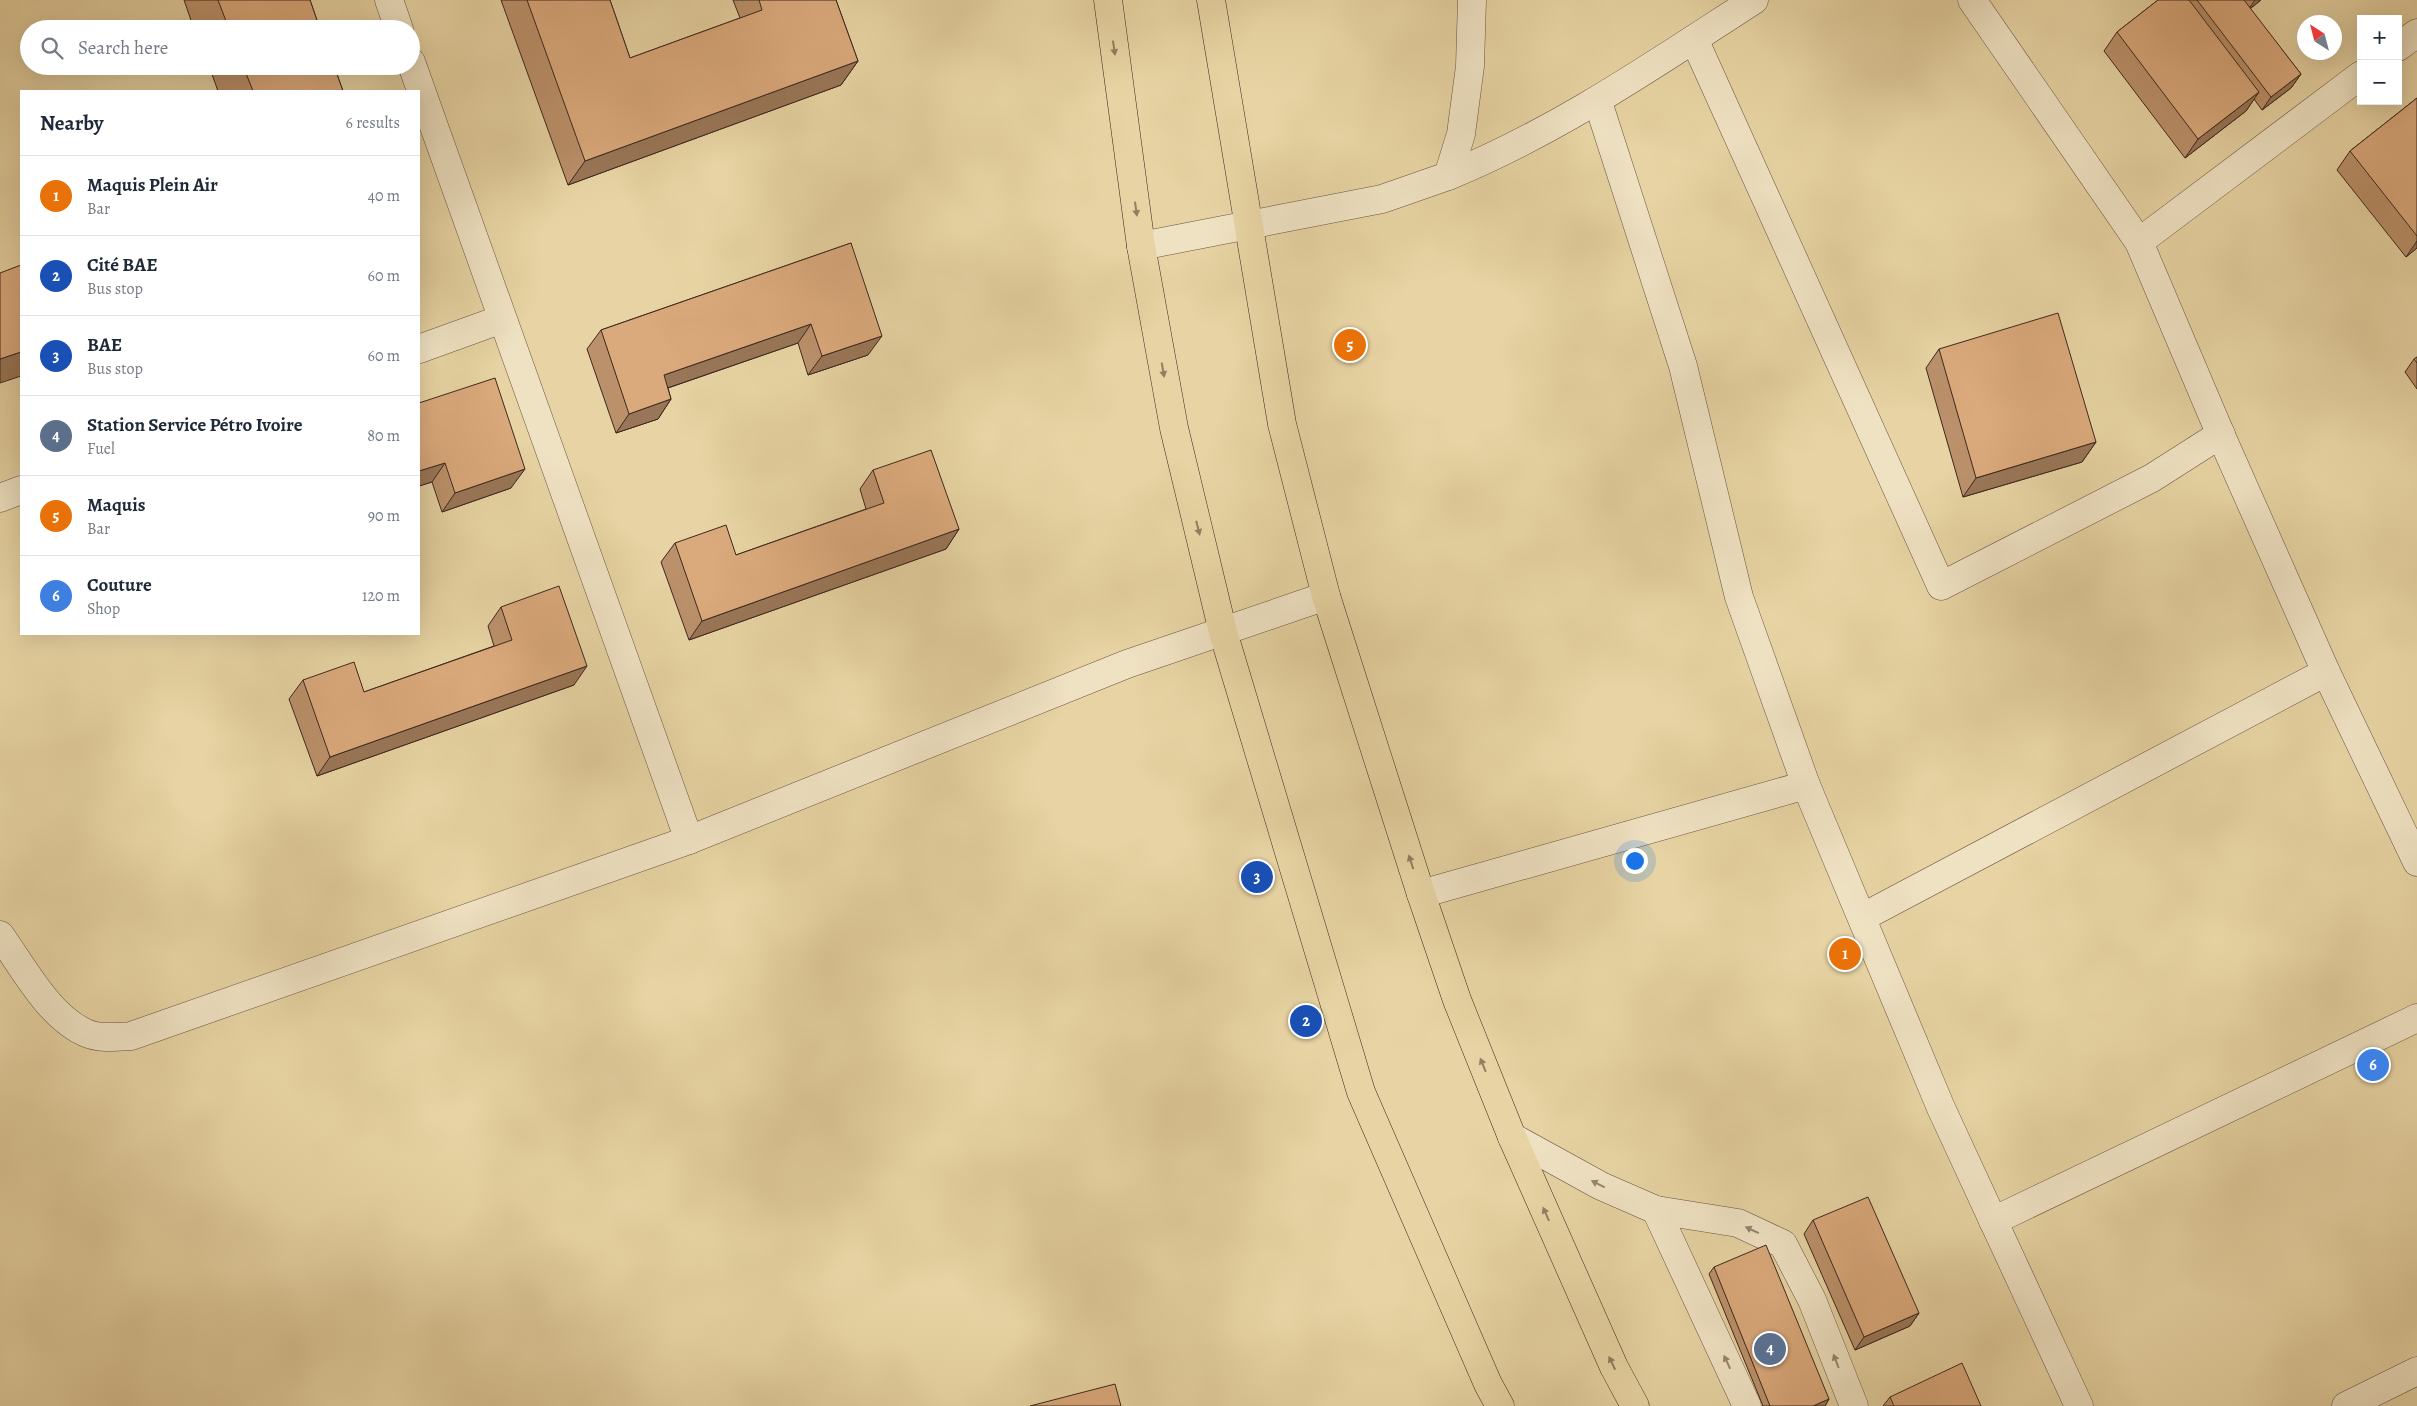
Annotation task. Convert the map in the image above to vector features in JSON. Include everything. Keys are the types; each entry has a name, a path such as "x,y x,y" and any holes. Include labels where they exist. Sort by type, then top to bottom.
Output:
{"main road":[{"path":"1108,0 1141,246 1174,428 1223,632 1361,1092 1488,1384 1500,1406"},
{"path":"1211,0 1282,424 1326,596 1421,894 1458,1000 1512,1137 1614,1367 1635,1406"}],"street":[{"path":"389,0 396,20"},
{"path":"1448,176 1461,134 1470,66 1472,0"},
{"path":"1141,246 1249,223 1382,199 1491,159 1598,102 1754,0"},
{"path":"1972,0 2139,242 2326,672 2417,862"},
{"path":"2402,44 2417,33"},
{"path":"1694,39 1941,586 2152,478 2221,434"},
{"path":"416,75 690,840"},
{"path":"2139,242 2357,78"},
{"path":"1598,102 1683,366 1739,597 1806,785 1941,1108 2079,1406"},
{"path":"420,349 502,319"},
{"path":"0,498 20,490"},
{"path":"0,935 52,1007 67,1022 87,1034 106,1038 132,1036 690,840 1127,664 1326,596"},
{"path":"1862,917 2326,672"},
{"path":"1421,894 1806,785"},
{"path":"1993,1221 2417,1018"},
{"path":"1512,1137 1602,1186 1656,1210 1738,1223 1783,1244 1812,1300 1854,1406"},
{"path":"1656,1210 1747,1406"},
{"path":"2346,1406 2417,1371"}],"building":[{"path":"218,0 310,0 317,20 226,20"},
{"path":"527,0 610,0 630,58 762,10 759,0 836,0 858,61 585,161"},
{"path":"2158,0 2189,0 2259,92 2198,139 2117,32"},
{"path":"2197,0 2244,0 2301,74 2271,97"},
{"path":"247,75 337,75 343,90 253,90"},
{"path":"2417,98 2417,236 2350,151"},
{"path":"851,243 882,336 822,356 811,324 664,375 671,399 629,414 601,330"},
{"path":"20,265 20,352 0,359 0,273"},
{"path":"2058,313 2096,442 1976,478 1939,349"},
{"path":"495,378 525,469 455,493 445,463 420,471 420,403"},
{"path":"931,450 959,529 702,621 675,543 726,525 736,555 884,503 873,470"},
{"path":"559,586 587,666 330,757 303,680 354,662 364,692 512,640 501,607"},
{"path":"1868,1197 1919,1313 1864,1337 1813,1220"},
{"path":"1766,1245 1829,1399 1813,1406 1770,1406 1714,1267"},
{"path":"1962,1363 1981,1406 1894,1406 1890,1397"},
{"path":"1115,1384 1121,1406 1030,1406"}],"place":[{"name":"Maquis","path":"1350,345"},
{"name":"BAE","path":"1257,877"},
{"name":"Maquis Plein Air","path":"1845,954"},
{"name":"Cité BAE","path":"1306,1021"},
{"name":"Couture","path":"2373,1065"},
{"name":"Station Service Pétro Ivoire","path":"1770,1349"}]}
